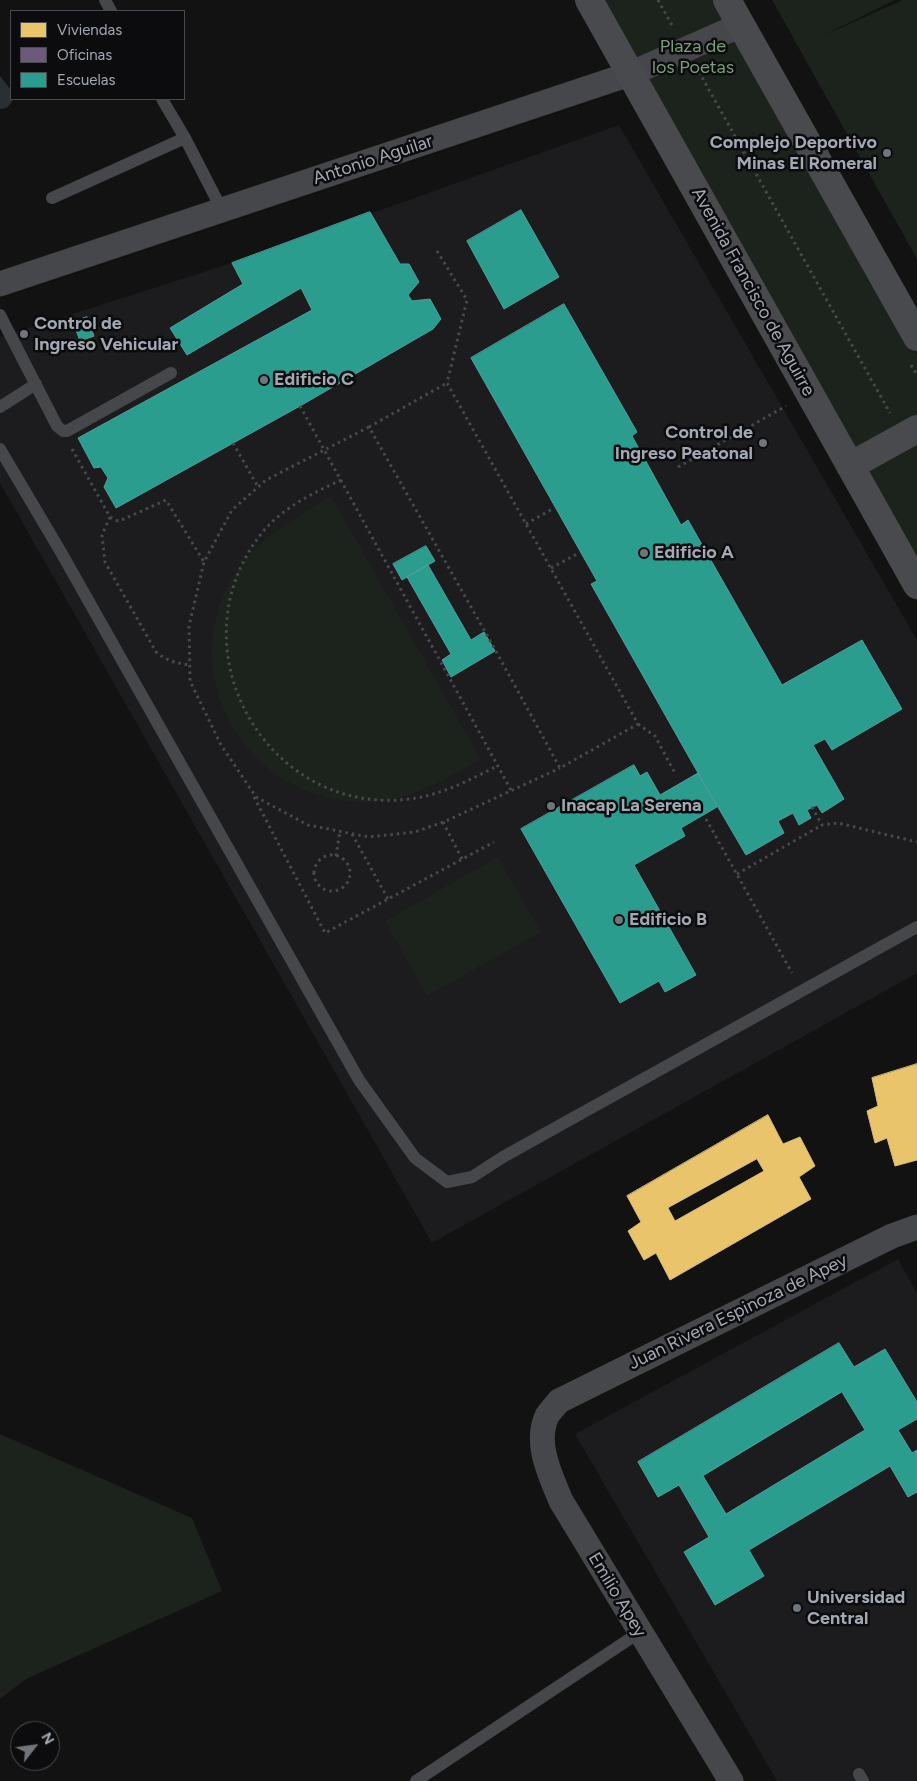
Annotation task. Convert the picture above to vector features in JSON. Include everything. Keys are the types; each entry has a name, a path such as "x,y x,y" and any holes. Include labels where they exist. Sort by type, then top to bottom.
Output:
{"main road":[{"name":"Avenida Francisco de Aguirre","path":"589,0 917,585"},
{"path":"727,0 917,337"},
{"path":"850,466 910,433"}],"street":[{"name":"Antonio Aguilar","path":"0,284 630,74 741,24"},
{"name":"Juan Rivera Espinoza de Apey","path":"559,1400 892,1236 917,1227"},
{"name":"Emilio Apey","path":"559,1400 547,1416 542,1437 547,1466 561,1501 731,1781"}],"lane":[{"path":"163,100 185,138 222,210"},
{"path":"52,198 185,138"},
{"path":"0,315 57,426 62,431 67,431 171,373"},
{"path":"0,407 36,384"},
{"path":"0,449 62,554 359,1080 415,1158 447,1182 472,1177 510,1152 917,927"},
{"path":"416,1781 640,1632"}],"path":[{"path":"658,0 910,433"},
{"path":"437,251 467,300 448,383 638,724 655,736 676,775"},
{"path":"448,383 369,427 266,480 232,510 204,562 188,626 190,681 221,745 256,796 308,825 369,837 415,832 443,822 560,768 638,724"},
{"path":"678,467 810,393"},
{"path":"300,406 511,790"},
{"path":"369,427 560,768"},
{"path":"62,431 110,517 118,520 124,519 166,500 204,562"},
{"path":"233,442 258,487"},
{"path":"340,480 314,493 275,518 258,537 245,558 235,581 228,606 226,630 229,664 232,680 241,704 253,726 263,740 288,764 332,790 358,797 383,800 409,799 434,794 497,766"},
{"path":"526,524 554,508"},
{"path":"110,517 102,536 104,562 156,652 164,659 190,665"},
{"path":"552,568 578,553"},
{"path":"245,781 325,933 494,842"},
{"path":"812,807 822,824"},
{"path":"706,819 802,990"},
{"path":"443,822 462,859"},
{"path":"737,874 822,824 838,823 917,842"},
{"path":"336,856 340,831"},
{"path":"352,833 388,899"},
{"path":"328,855 336,856 344,860 348,865 349,877 342,887 331,891 325,889 316,881 314,870 318,860 328,855"}],"shaded area":[{"path":"0,76 10,89 10,100 12,100 8,106 0,109"},
{"name":"Inacap La Serena","path":"619,125 917,640 917,973 432,1243 0,483 0,337 232,263"},
{"name":"Universidad Central","path":"898,1259 917,1294 917,1781 777,1781 575,1434"}],"green space":[{"name":"Plaza de los Poetas","path":"603,0 718,0 917,355 917,560"},
{"name":"Complejo Deportivo Minas El Romeral","path":"772,0 895,0 822,36 903,0 917,0 917,259"},
{"path":"331,496 481,759 426,788 396,799 365,802 320,796 282,778 251,751 228,718 215,679 213,639 223,598 246,559 264,540"},
{"path":"498,857 541,932 427,996 385,921"},
{"path":"0,1434 192,1518 222,1591 26,1679 0,1699"}],"building: Viviendas":[{"path":"917,1064 917,1160 895,1166 887,1138 875,1143 867,1111 878,1106 872,1078"},
{"path":"768,1115 783,1144 800,1137 815,1166 799,1177 811,1199 670,1280 656,1253 644,1260 628,1231 641,1222 627,1196","holes":["757,1159 764,1171 675,1221 668,1208"]}],"building: Oficinas":[{"name":"Control de Ingreso Peatonal","path":"764,440 767,444 762,446 760,442"}],"building: Escuelas":[{"path":"521,210 559,277 504,309 467,241"},
{"name":"Edificio C","path":"370,212 400,264 409,264 419,282 408,295 412,301 430,299 441,319 433,329 300,406 116,508 104,487 108,478 101,467 94,468 78,438 312,310 301,288 187,355 170,328 243,284 232,263"},
{"name":"Edificio A","path":"564,304 637,432 632,436 681,525 688,520 782,685 862,640 902,709 832,750 825,739 813,745 844,799 822,813 817,805 807,810 811,818 799,825 793,813 778,821 784,833 746,855 591,584 597,581 471,358"},
{"path":"87,317 94,336 80,341 73,322"},
{"path":"426,546 435,561 402,580 393,564"},
{"path":"428,565 471,640 484,632 495,651 451,677 442,660 451,654 407,577"},
{"name":"Edificio B","path":"634,765 640,776 647,772 660,795 698,773 717,807 681,828 685,836 634,865 696,975 665,992 659,981 620,1003 521,829"},
{"path":"839,1343 854,1367 885,1349 917,1402 917,1419 898,1430 912,1453 917,1450 917,1492 908,1497 890,1466 749,1550 764,1576 715,1605 684,1552 709,1537 679,1485 658,1497 638,1462","holes":["842,1392 865,1430 726,1514 703,1476"]}],"place":[{"name":"Complejo Deportivo Minas El Romeral","path":"887,153"},
{"name":"Control de Ingreso Vehicular","path":"24,334"},
{"name":"Edificio C","path":"264,380"},
{"name":"Control de Ingreso Peatonal","path":"763,443"},
{"name":"Edificio A","path":"644,553"},
{"name":"Inacap La Serena","path":"551,806"},
{"name":"Edificio B","path":"619,920"},
{"name":"Universidad Central","path":"797,1608"}]}
